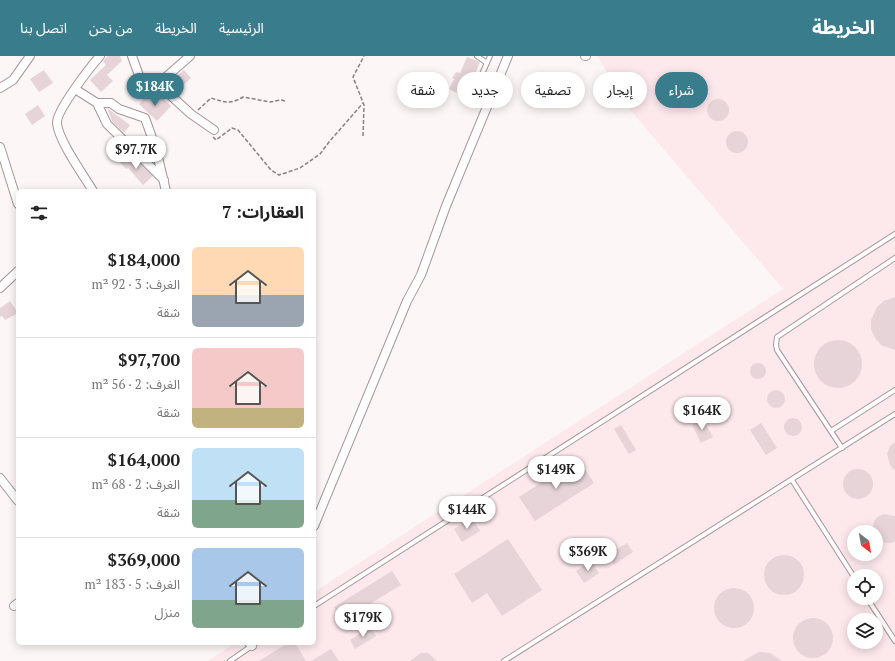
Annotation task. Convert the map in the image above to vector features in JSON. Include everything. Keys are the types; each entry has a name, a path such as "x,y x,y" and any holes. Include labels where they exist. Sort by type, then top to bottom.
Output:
{"street":[{"path":"0,88 13,80 30,56"},
{"path":"92,189 60,134 57,119 75,89 100,56"},
{"path":"132,56 141,82 147,84 158,84 190,56"},
{"path":"316,521 404,308 421,275 446,206 508,56"},
{"path":"158,84 191,114 214,130"},
{"path":"75,89 97,103 107,124 164,180"},
{"path":"97,103 111,103 119,109 145,118 156,148 166,189"},
{"path":"0,147 16,198"},
{"path":"0,288 16,273"},
{"path":"1,483 16,499"}],"lane":[{"path":"477,56 487,63"},
{"path":"483,72 490,56"},
{"path":"316,605 895,234"},
{"path":"842,448 777,350 777,337 895,258"},
{"path":"831,431 895,390"},
{"path":"504,661 895,414"},
{"path":"792,480 849,569"},
{"path":"871,605 895,642"},
{"path":"230,661 251,645"}],"path":[{"path":"363,136 363,102 353,77 364,56"},
{"path":"191,114 201,109 211,98 227,103 234,102 243,97 270,102 281,100 285,101"},
{"path":"214,130 210,135 216,140 232,128 238,130 272,170 279,175 300,168 320,154 363,102"}],"shaded area":[{"path":"597,56 895,56 895,661 208,661 232,645 316,645 316,591 783,289 631,111 629,108 647,108 647,72 607,72"}],"building":[{"path":"108,56 120,56 122,61 107,75 113,81 101,92 90,80 106,65 103,61"},
{"path":"467,57 480,62 476,72 460,72"},
{"path":"44,70 53,83 39,92 30,79"},
{"path":"184,70 191,78 177,91 169,82"},
{"path":"456,72 457,93 449,89 454,79 452,78"},
{"path":"147,95 155,100 161,96 171,106 157,121 139,104"},
{"path":"714,99 722,99 729,106 729,114 722,121 714,121 707,114 708,105"},
{"path":"38,105 45,116 32,125 25,114"},
{"path":"107,108 130,125 124,133 112,121"},
{"path":"737,131 745,134 748,142 745,150 737,153 729,150 726,142 729,134"},
{"path":"125,154 137,166 140,164 153,176 143,185 128,168 126,169 118,160"},
{"path":"895,297 895,350 881,345 875,338 871,329 871,320 877,307 884,301"},
{"path":"10,301 16,310 16,314 5,320 2,316 0,317 0,308"},
{"path":"833,340 843,340 852,344 858,350 862,359 862,369 858,378 852,384 843,388 833,388 824,384 818,378 814,369 814,359 818,350 824,344"},
{"path":"755,363 761,363 766,368 764,377 761,379 755,379 750,374 750,368"},
{"path":"776,390 782,393 785,399 782,405 776,408 770,405 767,399 770,393"},
{"path":"793,418 799,421 802,427 799,433 793,436 787,433 784,427 787,421"},
{"path":"703,419 713,437 701,443 692,425"},
{"path":"761,423 777,448 766,455 750,430"},
{"path":"621,425 636,450 629,454 614,429"},
{"path":"895,442 895,471 890,465 887,454 890,446"},
{"path":"578,459 594,483 535,521 519,497"},
{"path":"858,469 869,473 873,484 869,495 858,499 847,495 843,484 847,473"},
{"path":"883,514 895,516 895,541 891,543 883,542 883,525 873,525 875,519"},
{"path":"472,518 480,531 462,542 454,529"},
{"path":"508,539 542,590 502,616 487,593 472,603 454,574"},
{"path":"627,543 633,552 614,565 608,555"},
{"path":"784,555 792,557 798,561 802,567 804,575 802,583 798,589 792,593 784,595 776,593 770,589 766,583 764,575 766,567 770,561 776,557"},
{"path":"591,561 599,573 584,583 576,571"},
{"path":"392,571 401,585 342,621 334,607"},
{"path":"738,588 745,591 751,597 754,608 753,616 745,625 738,628 730,628 723,625 715,616 714,604 717,597 726,589"},
{"path":"813,618 827,624 833,638 827,652 813,658 799,652 793,638 799,624"},
{"path":"370,627 376,636 355,649 350,640"},
{"path":"285,645 296,645 306,661 259,661"},
{"path":"331,649 339,661 311,661"},
{"path":"759,652 770,653 782,661 743,661"},
{"path":"421,653 428,653 437,661 410,661"}]}
